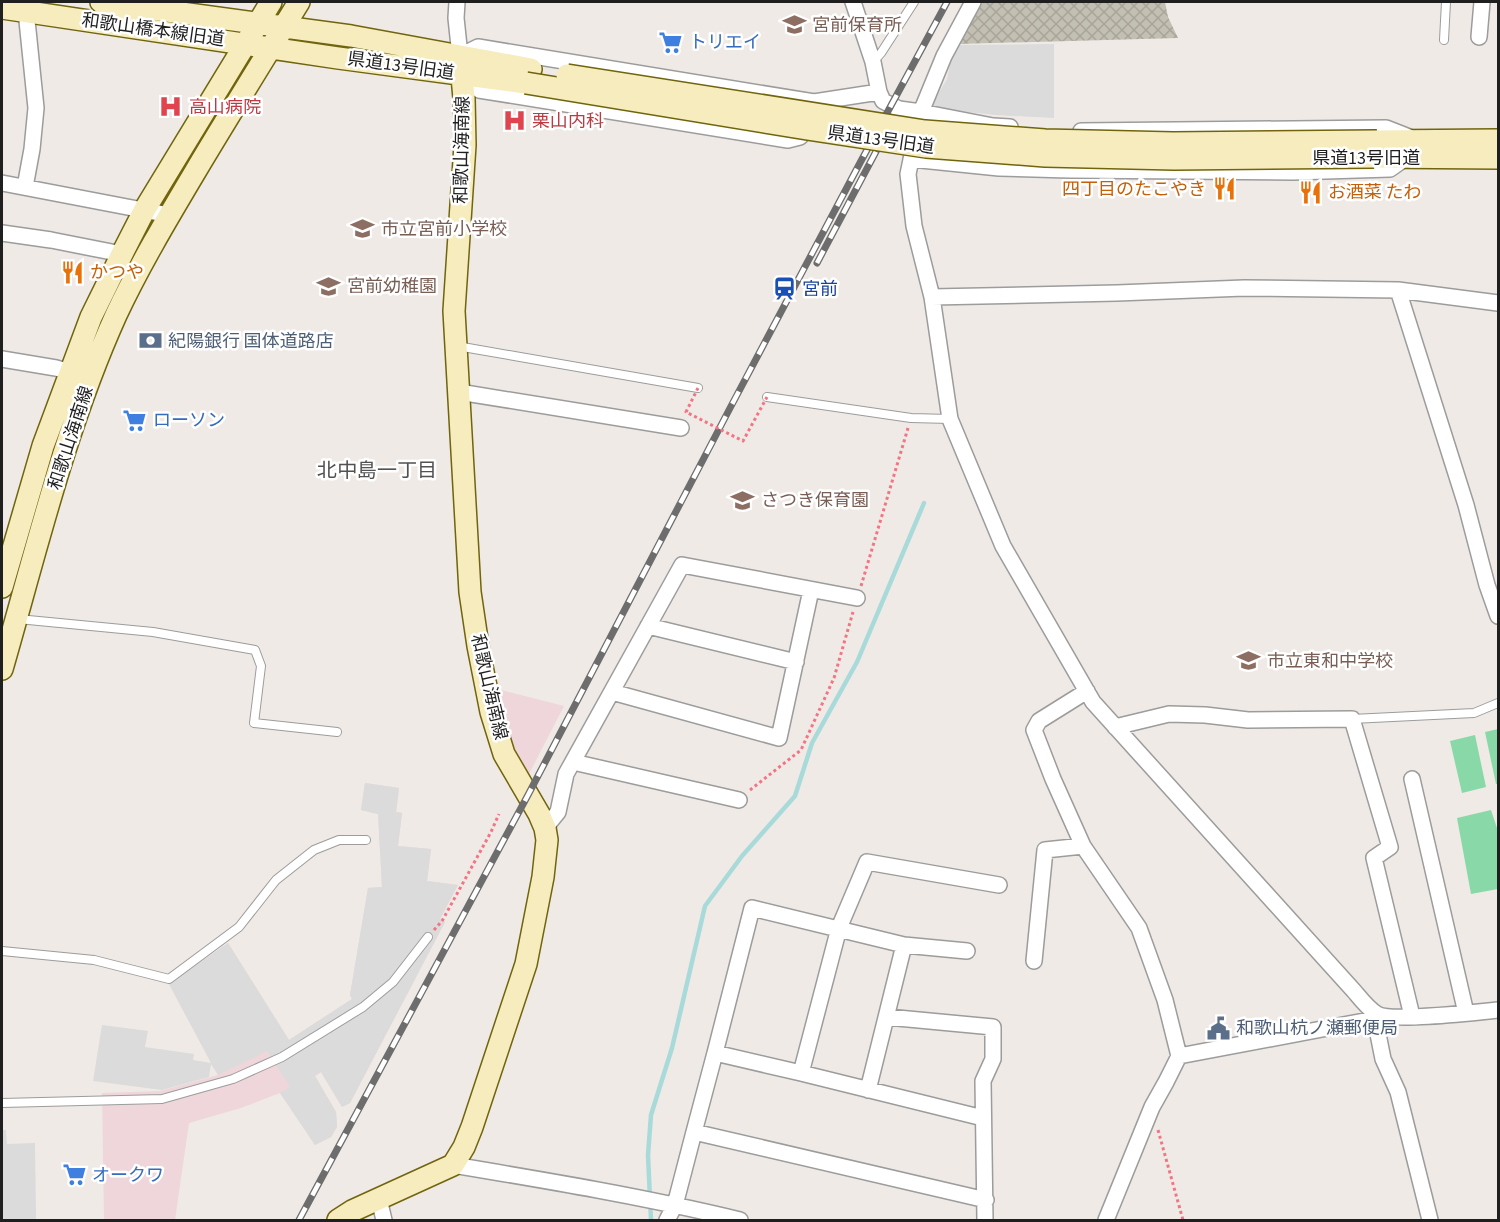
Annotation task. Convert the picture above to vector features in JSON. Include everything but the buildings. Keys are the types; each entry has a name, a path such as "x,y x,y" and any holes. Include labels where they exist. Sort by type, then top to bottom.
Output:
{"main road":[{"name":"和歌山橋本線旧道","path":"101,2 283,27"},
{"name":"和歌山海南線","path":"2,587 43,446 91,317 145,210 271,2"},
{"name":"和歌山海南線","path":"2,669 64,454 116,315 169,215 299,2"},
{"name":"和歌山橋本線旧道","path":"2,8 270,47"},
{"name":"県道13号旧道","path":"283,27 351,36 460,65"},
{"name":"県道13号旧道","path":"270,47 460,65 925,131 1045,140 1376,149 1412,149 1498,140"},
{"name":"和歌山海南線","path":"453,1165 472,1127 526,964 543,877 547,840 539,814 504,754 490,712 470,592 454,311 465,145 460,65"},
{"name":"県道13号旧道","path":"1412,149 1498,158"},
{"path":"338,1221 352,1211 453,1165"}],"street":[{"path":"457,2 460,65 479,90 788,140 800,137 809,127 814,102"},
{"path":"853,2 873,62 879,92 883,101 899,109 993,126 1071,131 1386,128 1412,149 1390,169 1293,172 1023,169 911,159"},
{"path":"973,2 944,56 921,112 908,174 914,226 932,297 950,418 1003,546 1093,702 1376,1017 1383,1059 1398,1092 1430,1221"},
{"path":"1479,37 1482,2"},
{"path":"26,11 36,108 26,187"},
{"path":"460,65 478,47 814,102 879,92"},
{"path":"2,183 169,215"},
{"path":"2,233 122,254"},
{"path":"932,297 1244,288 1398,290 1498,303"},
{"path":"1398,290 1493,585 1498,616"},
{"path":"2,359 91,378"},
{"path":"459,392 681,428"},
{"path":"545,828 558,812 566,774 682,565 857,598"},
{"path":"612,692 779,738 811,590"},
{"path":"648,626 796,662"},
{"path":"1087,691 1039,721 1034,730 1083,846 1139,928 1165,999 1179,1056 1152,1107 1106,1221"},
{"path":"1115,727 1169,714 1248,720 1352,719 1390,847 1374,858 1412,1016"},
{"path":"573,762 739,800"},
{"path":"1412,779 1466,1013"},
{"path":"1034,961 1045,850 1083,846"},
{"path":"801,1073 839,928 867,862 999,885"},
{"path":"667,1221 675,1205 752,908 904,945 967,951"},
{"path":"868,1090 904,945"},
{"path":"1179,1056 1376,1017 1498,1010"},
{"path":"886,1017 993,1027 993,1059 983,1081 985,1221"},
{"path":"715,1053 983,1118"},
{"path":"694,1132 986,1200"},
{"path":"453,1165 568,1184 675,1205 740,1221"},
{"path":"379,1199 384,1221"}],"lane":[{"path":"873,62 914,2"},
{"path":"1444,40 1446,2"},
{"path":"456,346 698,388"},
{"path":"767,397 911,418 950,418"},
{"path":"16,619 153,632 255,650 261,666 254,723 337,732"},
{"path":"1352,719 1474,712 1498,703"},
{"path":"2,951 94,960 169,979 239,927 276,880 314,850 339,840 366,840"},
{"path":"2,1103 162,1099 233,1079 282,1058 363,1007 393,982 428,937"}],"path":[{"path":"698,388 686,412 743,441 767,397"},
{"path":"739,800 757,783 801,750 834,678 911,418"},
{"path":"428,937 442,921 499,814"},
{"path":"1152,1107 1183,1221"}],"shaded area":[{"path":"980,2 1165,2 1168,17 1178,38 957,44"},
{"path":"1054,44 1054,118 930,108 947,79 951,59 960,45"},
{"path":"493,688 564,706 529,774 525,777 510,750"},
{"path":"365,783 399,788 396,812 402,813 398,846 431,849 427,881 458,885 440,919 445,922 350,1103 342,1107 321,1072 315,1076 336,1112 337,1127 331,1137 315,1145 280,1093 241,1108 189,1123 175,1220 104,1220 102,1093 160,1091 218,1075 169,984 228,943 289,1040 352,999 350,995 368,888 382,887 378,814 361,810"},
{"path":"365,783 399,788 396,812 402,813 398,846 431,849 427,881 458,885 440,919 445,922 350,1103 342,1107 321,1072 315,1076 336,1112 337,1127 331,1137 315,1145 280,1093 290,1087 267,1051 218,1075 211,1064 209,1077 162,1090 93,1081 102,1025 148,1031 145,1047 194,1054 193,1060 211,1063 169,984 228,943 289,1040 352,999 350,995 368,888 382,887 378,814 361,810"},
{"path":"2,1130 6,1130 7,1144 35,1143 36,1220 2,1220"}],"green space":[{"path":"1498,729 1498,784 1496,784 1485,732"},
{"path":"1475,735 1486,787 1462,793 1450,741"},
{"path":"1491,810 1498,831 1498,889 1471,894 1457,818"}],"waterway":[{"path":"651,1220 648,1155 651,1115 672,1048 705,906 742,856 795,796 812,743 857,662 924,503"}],"railway":[{"path":"299,1220 528,795 729,410 947,2"},
{"path":"817,263 880,144"}],"place":[{"name":"宮前保育所","path":"794,25"},
{"name":"トリエイ","path":"671,42"},
{"name":"高山病院","path":"171,107"},
{"name":"栗山内科","path":"514,121"},
{"name":"四丁目のたこやき","path":"1224,189"},
{"name":"お酒菜 たわ","path":"1310,192"},
{"name":"市立宮前小学校","path":"363,229"},
{"name":"かつや","path":"72,272"},
{"name":"宮前幼稚園","path":"329,286"},
{"name":"宮前","path":"784,289"},
{"name":"紀陽銀行 国体道路店","path":"150,341"},
{"name":"ローソン","path":"135,420"},
{"name":"さつき保育園","path":"743,500"},
{"name":"市立東和中学校","path":"1249,661"},
{"name":"和歌山杭ノ瀬郵便局","path":"1218,1028"},
{"name":"オークワ","path":"74,1175"}],"district":[{"name":"北中島一丁目","path":"377,471"}]}
